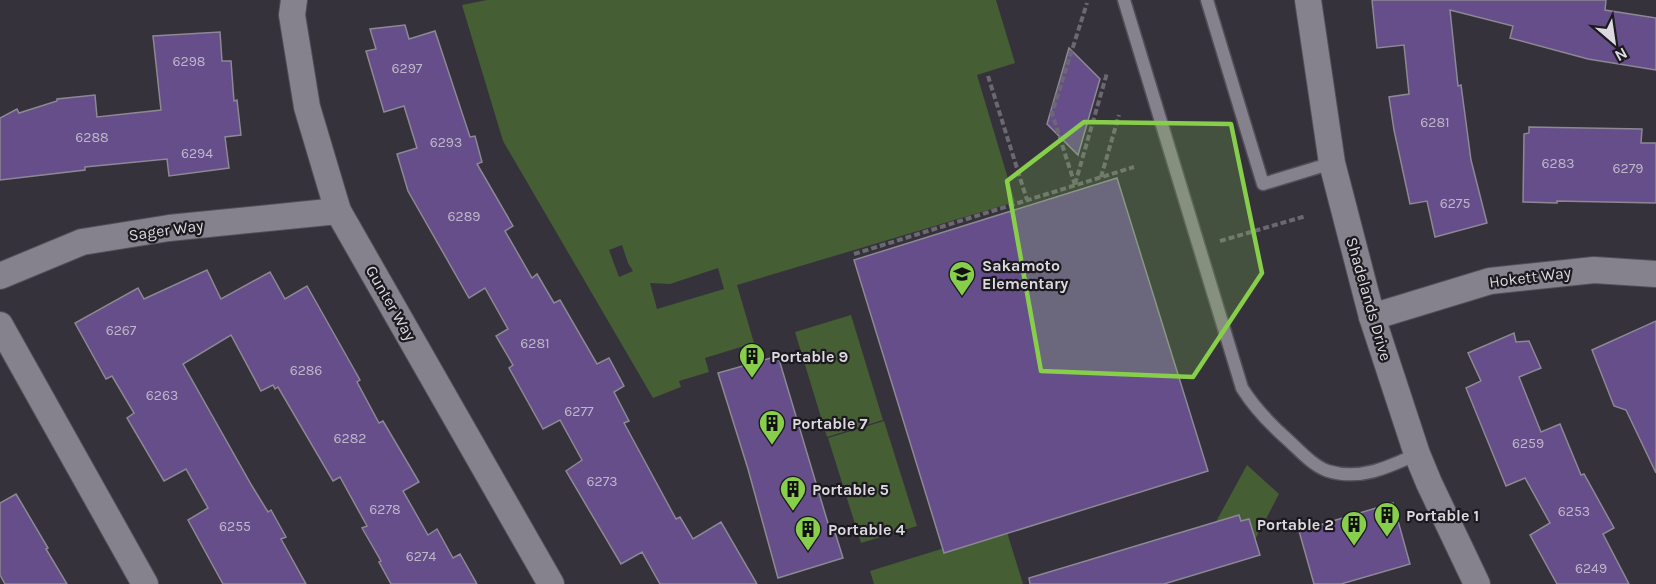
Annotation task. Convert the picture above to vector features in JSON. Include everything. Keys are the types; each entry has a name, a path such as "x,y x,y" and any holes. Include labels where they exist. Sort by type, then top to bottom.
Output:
{"street":[{"name":"Gunter Way","path":"294,0 292,15 307,107 338,211 551,584"},
{"name":"Shadelands Drive","path":"1308,0 1332,163 1372,317 1417,454 1477,584"},
{"name":"Sager Way","path":"0,276 82,242 169,228 338,211"},
{"name":"Hokett Way","path":"1372,317 1490,281 1594,270 1656,274"},
{"path":"0,325 145,584"}],"lane":[{"path":"1124,0 1242,388 1253,406 1311,462 1328,471 1359,475 1388,468 1417,454"},
{"path":"1207,0 1263,184 1332,163"}],"path":[{"path":"1075,185 1052,113 1087,3"},
{"path":"1075,185 1107,73"},
{"path":"988,76 1027,200"},
{"path":"1101,177 1119,115"},
{"path":"854,254 1134,167"},
{"path":"1220,242 1306,216"}],"highlighted area":[{"path":"1084,122 1231,124 1262,273 1193,377 1041,371 1007,181"}],"green space":[{"path":"487,0 996,0 1015,63 977,75 1015,202 737,285 754,343 705,358 709,372 679,381 681,387 653,398 503,141 462,5","holes":["622,245 633,271 619,277 609,250","718,268 724,289 657,309 650,283 670,284"]},
{"path":"851,315 883,420 827,437 795,332"},
{"path":"884,421 917,526 861,543 828,438"},
{"path":"1247,465 1279,494 1248,553 1212,529"},
{"path":"1006,529 1023,584 874,584 870,571"}],"building":[{"path":"1372,0 1606,0 1605,10 1656,18 1656,70 1588,59 1510,38 1513,26 1450,10 1458,86 1461,85 1471,160 1487,223 1435,237 1427,201 1410,204 1394,130 1389,97 1409,94 1404,45 1377,48"},
{"path":"405,25 409,39 435,31 470,137 475,136 482,162 477,164 513,226 505,231 532,278 537,274 554,303 560,300 597,364 609,358 624,386 614,392 629,421 624,423 676,519 680,517 693,539 721,522 757,584 660,584 642,552 621,564 566,471 582,460 560,420 543,429 509,368 513,365 496,336 508,329 485,288 469,298 408,191 397,154 417,148 404,106 384,112 366,51 376,49 370,29"},
{"path":"220,32 222,61 231,61 234,101 237,100 241,135 225,137 229,168 169,176 167,159 85,167 85,170 0,180 0,118 17,109 19,113 57,101 57,99 95,95 97,117 161,110 153,36"},
{"path":"1069,48 1100,79 1078,155 1047,124"},
{"path":"1529,127 1642,129 1641,143 1656,143 1656,203 1523,202 1524,134 1529,133"},
{"path":"1117,178 1208,471 944,553 854,260"},
{"path":"207,270 221,299 270,272 285,299 307,286 360,380 357,382 379,423 383,421 419,482 403,491 428,535 437,529 453,558 460,554 477,584 391,584 362,528 367,526 340,477 333,481 278,387 275,389 273,385 261,391 231,335 183,364 252,486 268,512 271,510 286,537 281,539 306,584 223,584 188,520 208,508 186,469 164,481 127,418 134,413 112,376 106,379 75,323 138,288 144,299"},
{"path":"1656,321 1656,473 1626,410 1614,406 1592,350"},
{"path":"1514,333 1516,342 1529,341 1541,368 1519,377 1541,432 1560,424 1581,475 1584,474 1614,528 1603,534 1629,584 1557,584 1530,535 1550,523 1525,478 1506,486 1466,388 1481,381 1468,353"},
{"path":"778,356 830,530 834,529 843,558 778,578 748,469 718,373"},
{"path":"16,494 67,584 5,584 0,575 0,503"},
{"path":"1393,503 1410,564 1341,584 1314,584 1299,531"},
{"path":"1239,515 1241,521 1249,519 1260,555 1164,584 1030,584 1029,578"}],"place":[{"name":"Sakamoto Elementary","path":"962,297"},
{"name":"Portable 9","path":"752,379"},
{"name":"Portable 7","path":"772,446"},
{"name":"Portable 5","path":"793,512"},
{"name":"Portable 1","path":"1387,538"},
{"name":"Portable 2","path":"1354,547"},
{"name":"Portable 4","path":"808,552"}]}
